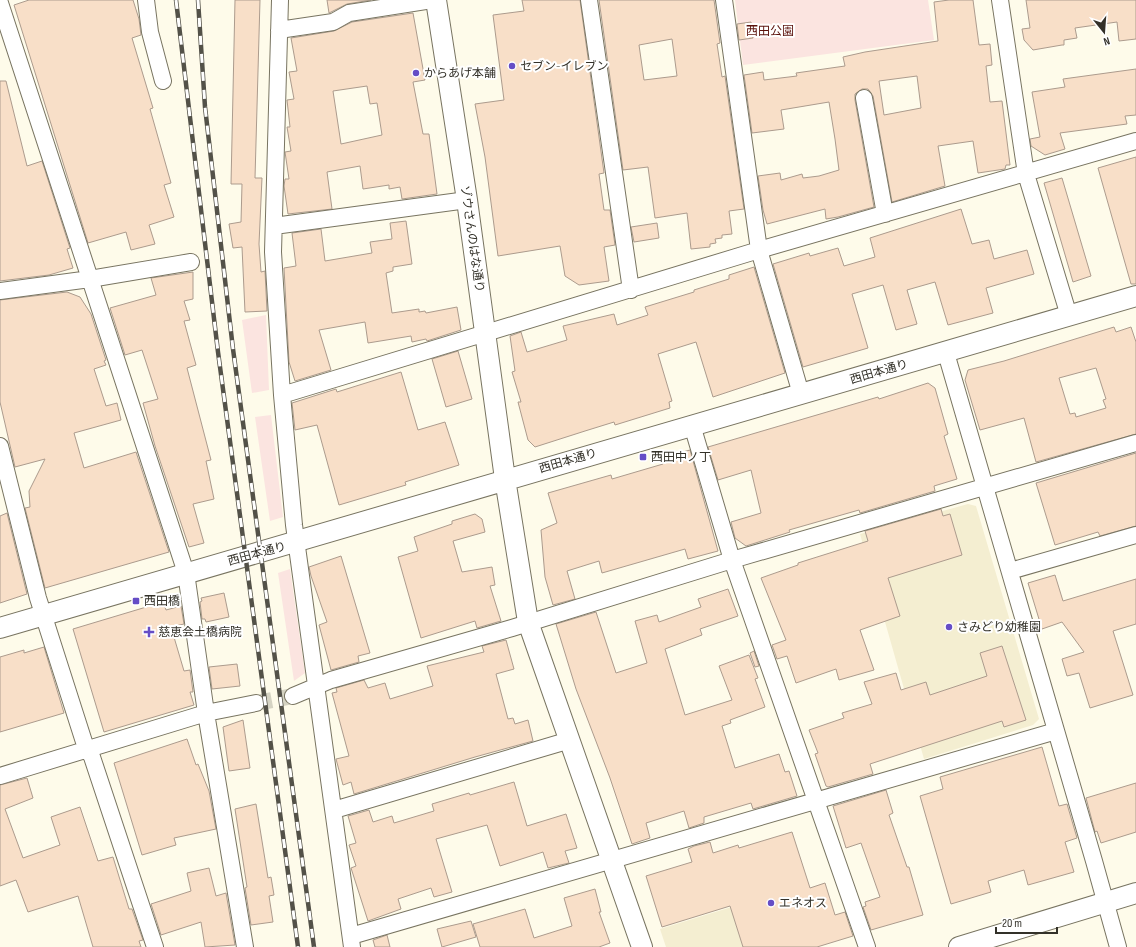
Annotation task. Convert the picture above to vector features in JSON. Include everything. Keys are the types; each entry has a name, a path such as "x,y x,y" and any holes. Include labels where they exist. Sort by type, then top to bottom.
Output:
{"street":[{"path":"146,0 150,32 163,81"},
{"path":"280,0 273,252 282,395 296,543 351,942 612,860 1056,731"},
{"path":"280,30 333,22 349,13 432,0"},
{"name":"ゾウさんのはな通り","path":"436,0 467,200 505,479 528,622 642,947"},
{"path":"589,0 630,290"},
{"path":"724,0 759,250 800,394"},
{"path":"1000,0 1026,174 1069,316"},
{"path":"0,3 186,573 206,713 245,947"},
{"path":"864,98 885,214"},
{"path":"282,395 485,332 630,290 759,250 1136,141"},
{"path":"274,226 467,200"},
{"path":"0,291 90,279 191,262"},
{"name":"西田本通り","path":"0,628 186,573 296,543 505,479 946,353 1136,296"},
{"path":"946,353 1118,947"},
{"path":"692,425 732,560 867,947"},
{"path":"293,696 331,680 732,560 985,488 1136,443"},
{"path":"0,446 44,616 155,947"},
{"path":"1010,571 1136,535"},
{"path":"0,776 206,713 256,703"},
{"path":"334,810 570,740"},
{"path":"959,947 1136,893"}],"shaded area":[{"name":"さみどり幼稚園","path":"968,504 976,506 1039,719 1033,725 924,759 860,534"},
{"name":"エネオス","path":"793,888 809,918 818,947 666,947 660,929"}],"green space":[{"name":"西田公園","path":"735,0 928,0 934,40 743,65"},
{"path":"266,315 269,390 252,393 242,320"},
{"path":"271,415 283,517 270,521 255,417"},
{"path":"290,569 305,673 294,681 278,573"}],"building":[{"path":"29,0 133,0 139,19 141,35 132,38 153,108 150,109 171,183 164,185 174,217 149,225 155,244 131,250 126,232 88,243 14,5"},
{"path":"235,0 260,0 255,178 262,178 259,244 261,272 265,271 267,311 245,312 242,247 233,248 229,224 241,222 242,184 231,184"},
{"path":"327,0 371,0 347,4 329,13"},
{"path":"522,0 580,0 604,173 599,174 604,210 610,210 615,245 604,247 609,281 579,285 565,276 560,246 498,256 485,157 475,104 504,100 493,15 524,11"},
{"path":"599,0 714,0 720,43 717,44 722,77 725,76 744,209 729,211 732,234 722,235 722,238 715,239 716,243 710,244 710,247 691,249 687,213 655,218 648,167 623,170","holes":["672,39 677,76 644,80 639,45"]},
{"path":"949,0 973,0 979,45 990,44 992,65 986,66 990,102 1002,101 1010,165 1006,165 1005,169 978,173 973,141 938,146 945,186 892,202 873,96 868,89 862,89 855,94 855,100 874,207 826,219 825,209 767,224 763,210 758,176 780,173 781,180 802,174 803,178 819,176 839,170 835,139 829,102 781,110 784,129 752,133 744,75 763,72 764,80 797,76 796,73 845,66 843,57 865,52 938,41 934,2","holes":["917,76 921,108 884,115 879,81"]},
{"path":"1026,0 1136,0 1136,39 1119,41 1117,22 1075,28 1077,38 1064,40 1064,45 1033,50 1024,40 1022,29 1030,28"},
{"path":"413,13 425,80 413,82 423,134 429,134 437,194 402,199 400,187 389,189 389,185 363,189 360,166 327,172 332,209 288,214 284,186 285,179 289,179 285,152 291,151 287,127 290,127 287,100 294,99 289,72 297,71 291,38 334,31 352,22","holes":["367,86 370,104 377,103 382,135 341,144 333,91"]},
{"path":"751,22 753,38 739,40 737,24"},
{"path":"1136,69 1136,115 1125,116 1127,124 1060,133 1065,149 1045,155 1031,146 1030,139 1040,137 1032,92 1065,87 1063,79"},
{"path":"0,81 6,81 27,166 42,161 70,248 67,249 73,268 49,275 0,281"},
{"path":"1136,157 1136,284 1131,284 1098,168"},
{"path":"1062,178 1091,276 1073,282 1044,183"},
{"path":"961,209 972,244 989,240 994,259 1027,250 1034,274 986,288 993,313 948,325 935,282 907,290 917,324 896,330 883,285 852,294 868,348 803,367 773,264 809,253 810,256 838,248 844,266 875,257 870,238"},
{"path":"406,221 412,264 393,267 393,271 386,273 392,313 419,309 419,312 425,311 426,313 457,307 461,330 427,341 426,339 412,342 411,336 368,343 365,322 319,330 331,370 295,381 289,362 284,268 296,266 292,233 321,229 325,261 372,253 370,242 392,239 390,223"},
{"path":"657,223 659,238 634,242 631,227"},
{"path":"754,267 785,373 713,397 696,342 658,354 672,401 669,402 670,408 615,425 614,422 535,447 528,440 518,402 521,402 512,372 515,371 510,336 521,332 527,352 567,340 563,326 614,314 617,325 648,315 645,307 694,292 694,290 729,279 729,275"},
{"path":"193,272 193,299 184,301 190,320 184,321 196,365 187,368 211,460 206,461 214,499 193,504 204,543 189,547 155,446 143,403 158,399 142,350 125,355 110,308 156,295 151,278"},
{"path":"67,292 80,297 91,314 106,360 104,361 106,365 94,369 106,406 117,403 121,420 74,433 84,468 136,452 169,552 45,588 25,508 30,507 29,491 45,459 15,467 0,402 0,300"},
{"path":"1114,327 1116,332 1131,327 1136,342 1136,434 1036,462 1024,418 980,430 965,380 968,370 1004,361","holes":["1096,368 1106,399 1103,400 1106,408 1076,417 1075,413 1070,414 1059,378"]},
{"path":"458,351 472,399 446,407 432,359"},
{"path":"401,372 418,430 445,422 459,465 405,482 406,485 339,505 317,425 295,430 292,403 336,389 337,392"},
{"path":"928,383 935,388 948,434 944,436 957,479 934,486 935,491 860,513 859,510 789,530 790,532 746,546 735,538 731,522 761,513 751,470 718,480 708,447 878,397 879,399"},
{"path":"690,450 718,551 688,559 685,549 602,573 599,561 567,571 575,599 553,605 545,577 541,530 557,523 548,493 611,475 612,479 663,464 661,458"},
{"path":"1136,453 1136,526 1100,536 1098,532 1055,545 1036,483"},
{"path":"941,509 943,516 950,514 962,555 888,578 900,616 860,630 874,670 839,680 836,669 796,683 787,656 777,659 772,645 786,640 761,578 798,565 798,563 868,541 865,531"},
{"path":"7,513 27,594 0,603 0,516"},
{"path":"475,514 482,519 485,532 453,541 462,572 492,567 495,585 490,586 501,621 477,628 475,621 421,638 398,557 418,551 414,537 452,524 452,521"},
{"path":"341,556 370,653 358,656 359,662 331,670 319,625 327,622 309,567"},
{"path":"1055,575 1063,601 1136,579 1136,624 1113,631 1133,695 1090,708 1079,673 1067,676 1062,659 1084,652 1062,622 1042,629 1028,583"},
{"path":"728,589 738,616 700,629 702,635 665,649 685,715 732,700 719,666 749,655 758,678 755,679 765,707 730,720 731,723 722,726 735,768 779,754 785,772 789,771 797,796 753,809 751,803 704,817 704,823 689,828 684,811 646,823 650,838 632,844 610,778 576,689 556,624 596,612 616,673 647,663 635,621 657,615 659,622 701,607 698,599"},
{"path":"224,593 229,617 206,622 205,619 202,619 201,598"},
{"path":"163,602 166,610 181,606 184,624 171,627 184,671 190,670 193,692 190,692 194,705 104,732 73,629"},
{"path":"506,640 514,669 496,674 508,719 513,718 515,724 528,720 533,741 354,794 351,782 343,785 336,759 349,756 332,693 337,692 336,688 364,680 368,688 385,683 390,699 433,686 427,666 484,652 482,646"},
{"path":"1002,646 1026,720 1004,727 1002,721 870,764 873,774 828,787 826,786 815,754 818,753 809,730 844,718 842,713 872,704 864,682 896,673 901,690 926,682 930,695 987,676 980,653"},
{"path":"44,647 64,713 0,732 0,657 24,650 24,653"},
{"path":"754,651 759,666 755,667 750,653"},
{"path":"237,664 240,686 212,689 209,667"},
{"path":"243,720 250,768 229,771 223,727"},
{"path":"187,739 196,765 198,764 209,791 216,829 174,838 176,845 142,855 114,763"},
{"path":"1042,747 1059,806 1067,804 1077,838 1065,842 1074,872 1028,885 1024,870 988,881 991,892 951,904 920,796 943,789 940,777"},
{"path":"27,778 33,798 5,809 23,858 60,845 51,817 80,807 98,861 113,857 129,909 132,909 143,940 139,941 141,947 93,947 78,896 28,912 16,880 0,886 0,785"},
{"path":"514,782 527,826 566,814 577,848 565,851 569,863 548,868 543,852 500,866 487,825 436,839 452,892 434,897 431,888 398,899 401,909 368,921 351,868 356,866 349,845 356,843 348,816 369,810 373,822 392,816 394,823 434,811 432,804"},
{"path":"1136,783 1136,832 1101,843 1097,831 1095,832 1086,798"},
{"path":"886,790 893,813 889,815 907,867 909,867 923,915 871,930 863,907 866,906 865,902 880,897 861,843 846,848 833,806"},
{"path":"256,804 268,878 271,877 274,895 269,896 273,922 251,925 245,888 247,887 235,809"},
{"path":"792,832 810,888 825,883 835,915 845,912 853,936 817,947 743,947 730,906 662,927 646,876 692,862 688,849 694,846 710,842 713,853 738,845 739,848"},
{"path":"209,868 216,896 226,893 235,945 205,947 201,922 161,935 151,904 191,891 187,873"},
{"path":"595,889 601,912 599,912 610,943 599,947 480,947 473,924 525,909 534,938 572,926 564,898"},
{"path":"471,921 476,937 442,947 437,929"},
{"path":"387,935 390,947 375,947 373,940"}],"tunnel":[{"path":"256,703 293,696"}],"railway":[{"path":"176,0 218,352 298,947"},
{"path":"198,0 205,107 233,349 314,947"}],"place":[{"name":"セブン-イレブン","path":"512,66"},
{"name":"からあげ本舗","path":"416,73"},
{"name":"西田中ノ丁","path":"643,457"},
{"name":"西田橋","path":"136,601"},
{"name":"さみどり幼稚園","path":"949,627"},
{"name":"慈恵会土橋病院","path":"149,632"},
{"name":"エネオス","path":"771,903"}]}
